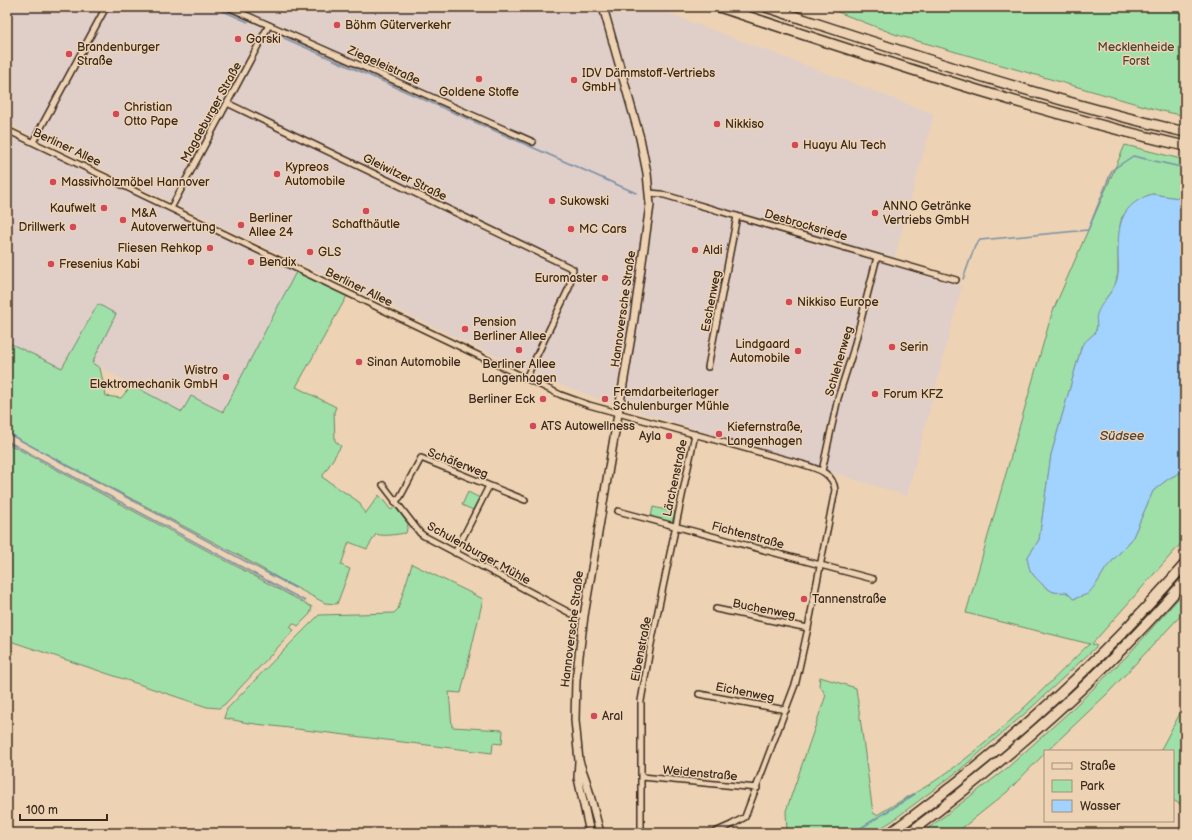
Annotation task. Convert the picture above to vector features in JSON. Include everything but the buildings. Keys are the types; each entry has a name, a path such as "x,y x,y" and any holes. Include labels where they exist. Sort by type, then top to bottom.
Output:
{"highway":[{"path":"719,7 923,74 1143,137 1185,146"},
{"path":"766,7 976,75 1060,100 1185,132"},
{"path":"890,833 991,755 1044,708 1120,635 1185,564"},
{"path":"909,833 999,763 1050,719 1124,648 1185,581"}],"main road":[{"name":"Hannoversche Straße","path":"590,833 579,786 579,761 575,720 575,684 578,650 634,325 650,205 647,173 640,138 602,7"},
{"name":"Hannoversche Straße","path":"579,761 587,784 600,833"}],"street":[{"path":"33,142 106,7"},
{"name":"Ziegeleistraße","path":"228,7 533,142"},
{"name":"Magdeburger Straße","path":"171,208 269,25"},
{"name":"Gleiwitzer Straße","path":"227,103 573,269 569,288 526,378"},
{"name":"Berliner Allee","path":"7,130 568,397 589,405 822,471"},
{"name":"Desbrocksriede","path":"649,193 661,194 956,280"},
{"name":"Eschenweg","path":"708,367 738,216"},
{"name":"Schlehenweg","path":"822,471 838,398 853,351 877,257"},
{"name":"Lärchenstraße","path":"676,526 695,434"},
{"name":"Schäferweg","path":"396,502 421,458 525,500"},
{"path":"713,833 745,818 796,682 821,566 835,490 831,478 822,471"},
{"name":"Schulenburger Mühle","path":"383,485 420,533 572,614 584,616"},
{"name":"Schäferweg","path":"455,553 489,486"},
{"name":"Fichtenstraße","path":"618,511 821,566 873,578"},
{"name":"Eibenstraße","path":"641,833 641,701 676,526"},
{"name":"Buchenweg","path":"716,609 808,628"},
{"name":"Eichenweg","path":"699,694 786,710"},
{"name":"Weidenstraße","path":"642,777 757,788"}],"shaded area":[{"path":"7,7 652,7 934,114 893,264 962,286 907,496 605,401 547,380 187,210 7,123"},
{"path":"7,132 296,272 223,412 191,396 182,412 92,363 116,314 98,304 62,368 7,342"}],"green space":[{"name":"Mecklenheide Forst","path":"825,7 1185,7 1185,116 1158,110 897,35"},
{"path":"1125,145 1185,160 1185,199 1152,194 1144,197 1129,208 1122,217 1118,244 1118,273 1115,286 1104,301 1097,315 1097,326 1095,333 1082,345 1051,455 1039,540 1027,558 1032,573 1051,591 1066,592 1073,599 1087,594 1097,583 1106,568 1132,539 1153,491 1168,479 1185,470 1185,539 1092,644 1097,646 1030,709 961,769 892,821 873,833 787,833 786,811 826,695 819,685 820,677 856,688 873,813 877,815 935,781 996,734 1090,644 966,613 1052,313"},
{"path":"296,272 347,296 296,387 336,407 334,412 335,441 341,446 322,477 359,502 365,514 379,495 391,510 395,507 408,524 406,533 387,535 376,534 367,549 349,542 341,565 350,569 337,604 325,603 242,557 7,433 7,342 62,368 98,304 116,314 92,363 100,368 106,396 121,398 132,385 182,412 191,396 223,412"},
{"path":"7,443 312,607 310,614 298,626 293,623 290,627 294,630 225,704 219,708 207,707 7,640"},
{"path":"468,492 480,498 473,510 462,505"},
{"path":"653,507 675,512 672,522 651,517"},
{"path":"412,564 483,599 461,693 449,692 452,727 503,730 502,744 493,743 492,753 248,723 224,718 227,709 319,615 394,613 398,609"},
{"path":"1185,591 1185,611 1107,694 1048,750 1044,750 1044,754 1007,792 956,833 922,833 1006,769 1068,713 1127,656"},
{"path":"1185,704 1185,807 1174,801 1174,750 1161,750"}],"water":[{"name":"Südsee","path":"1152,194 1185,199 1185,470 1168,479 1153,491 1132,539 1106,568 1088,594 1073,599 1066,592 1054,592 1044,586 1030,570 1027,558 1039,540 1051,455 1082,345 1093,335 1096,330 1097,314 1117,280 1120,225 1127,210 1133,204"}],"waterway":[{"path":"214,7 248,22"},
{"path":"284,38 636,193"},
{"path":"963,279 975,246 980,240 1088,230 1112,170 1133,156 1185,168"},
{"path":"7,433 295,588"},
{"path":"7,441 305,601"},
{"path":"853,833 915,794"}],"place":[{"name":"Böhm Güterverkehr","path":"337,25"},
{"name":"Gorski","path":"238,39"},
{"name":"Brandenburger Straße","path":"69,54"},
{"name":"Goldene Stoffe","path":"479,79"},
{"name":"IDV Dämmstoff-Vertriebs GmbH","path":"574,80"},
{"name":"Christian Otto Pape","path":"116,114"},
{"name":"Nikkiso","path":"717,124"},
{"name":"Huayu Alu Tech","path":"795,145"},
{"name":"Kypreos Automobile","path":"277,174"},
{"name":"Massivholzmöbel Hannover","path":"53,182"},
{"name":"Sukowski","path":"552,201"},
{"name":"Kaufwelt","path":"104,208"},
{"name":"Schafthäutle","path":"366,211"},
{"name":"ANNO Getränke Vertriebs GmbH","path":"875,213"},
{"name":"M&A Autoverwertung","path":"123,220"},
{"name":"Berliner Allee 24","path":"241,225"},
{"name":"Drillwerk","path":"73,227"},
{"name":"MC Cars","path":"571,229"},
{"name":"Fliesen Rehkop","path":"210,248"},
{"name":"Aldi","path":"695,250"},
{"name":"GLS","path":"310,252"},
{"name":"Bendix","path":"251,262"},
{"name":"Fresenius Kabi","path":"51,264"},
{"name":"Euromaster","path":"605,278"},
{"name":"Nikkiso Europe","path":"789,302"},
{"name":"Pension Berliner Allee","path":"465,329"},
{"name":"Serin","path":"892,347"},
{"name":"Berliner Allee Langenhagen","path":"519,350"},
{"name":"Lindgaard Automobile","path":"798,351"},
{"name":"Sinan Automobile","path":"359,362"},
{"name":"Wistro Elektromechanik GmbH","path":"226,377"},
{"name":"Forum KFZ","path":"875,394"},
{"name":"Berliner Eck","path":"543,399"},
{"name":"Fremdarbeiterlager Schulenburger Mühle","path":"605,399"},
{"name":"ATS Autowellness","path":"533,426"},
{"name":"Kiefernstraße, Langenhagen","path":"719,434"},
{"name":"Ayla","path":"669,436"},
{"name":"Tannenstraße","path":"804,599"},
{"name":"Aral","path":"594,716"}]}
